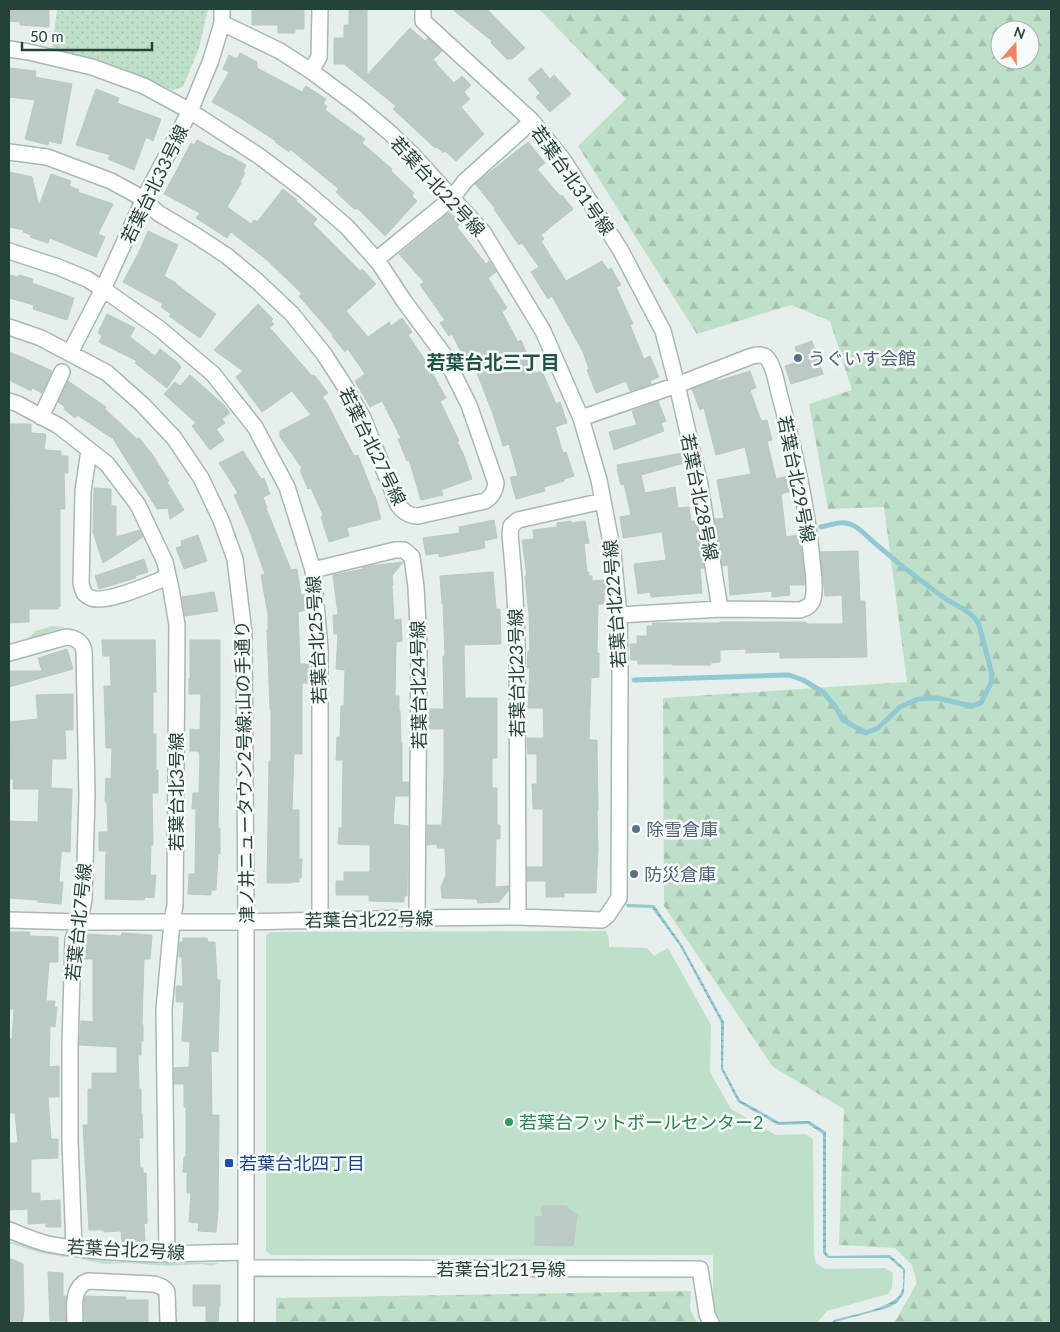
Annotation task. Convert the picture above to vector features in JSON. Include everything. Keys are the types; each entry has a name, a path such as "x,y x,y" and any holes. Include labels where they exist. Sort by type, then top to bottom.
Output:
{"street":[{"path":"311,71 319,57 320,9"},
{"name":"若葉台北31号線","path":"423,9 423,21 532,121 564,161 621,251 663,331 678,385"},
{"name":"若葉台北22号線","path":"9,920 246,922 518,917 602,920 607,916 619,898 619,615 613,553 599,480 582,418 546,338 483,232 412,154 358,106 311,71 222,16"},
{"name":"若葉台北33号線","path":"70,353 103,289 144,199 190,111 212,60 222,16"},
{"name":"若葉台北27号線","path":"9,49 92,67 144,86 190,111 259,156 304,190 347,227 376,260 444,355 470,405 496,483 493,494 485,500 418,516 412,516 403,511 398,505 363,418 324,354 292,314 227,256 158,213 144,199"},
{"path":"376,260 452,198 465,181 532,121"},
{"path":"9,152 47,157 111,182 144,199"},
{"name":"若葉台北25号線","path":"9,251 58,267 86,279 103,289 160,329 214,374 255,427 287,487 313,570 320,649 320,921"},
{"name":"津ノ井ニュータウン2号線;山の手通り","path":"9,327 41,338 107,373 143,405 174,438 201,478 221,520 235,559 244,633 246,1323"},
{"name":"若葉台北29号線","path":"582,418 678,385 752,356 760,355 767,358 773,372 792,439 801,480 810,536 814,594 811,604 805,609 720,609 619,615"},
{"path":"41,417 62,372"},
{"name":"若葉台北28号線","path":"678,385 700,485 720,609"},
{"name":"若葉台北3号線","path":"9,401 59,426 107,464 138,505 165,562 177,625 175,905 164,1009 166,1254"},
{"path":"89,450 83,491 81,584 84,593 91,598 104,598 128,593 168,577"},
{"name":"若葉台北23号線","path":"518,917 517,636 511,526 518,520 603,501"},
{"name":"若葉台北24号線","path":"313,570 394,550 404,550 412,557 416,587 419,646 417,918"},
{"name":"若葉台北7号線","path":"9,653 66,637 75,638 80,642 84,651 86,795 84,899 80,922 73,939 70,1046 70,1141 74,1248"},
{"name":"若葉台北2号線","path":"9,1230 47,1244 97,1251 166,1254 246,1252"},
{"name":"若葉台北21号線","path":"246,1268 700,1269 707,1314 711,1323"},
{"path":"75,1323 75,1296 82,1283 88,1281 154,1284 165,1288 167,1292 168,1323"}],"green space":[{"path":"57,9 208,9 199,48 183,87 173,90 107,64 52,49"},
{"path":"539,9 1051,9 1051,1323 894,1323 917,1283 912,1265 895,1248 839,1245 844,1109 773,1067 664,906 663,698 907,682 884,507 828,509 809,404 852,390 830,321 791,305 697,334 578,146 626,99"},
{"path":"52,626 65,627 26,640 36,631"},
{"name":"若葉台フットボールセンター2","path":"606,931 609,938 609,947 647,948 654,956 668,948 711,1025 710,1072 731,1109 776,1135 806,1134 813,1139 814,1254 816,1263 825,1269 885,1268 893,1273 892,1288 888,1294 827,1311 817,1323 721,1323 713,1305 713,1255 271,1255 266,1251 266,936 270,932"},
{"path":"9,1241 68,1255 66,1257 41,1253 9,1243"},
{"path":"81,1257 115,1262 220,1263 210,1266 202,1264 168,1266 128,1263 104,1264 81,1259"},
{"path":"691,1291 690,1309 697,1323 276,1323 276,1298"}],"water":[{"path":"626,904 654,905 682,945 724,1022 723,1068 740,1100 779,1122 809,1121 826,1132 826,1252 829,1256 890,1255 905,1269 904,1293 897,1303 887,1308 831,1323 834,1320 872,1310 892,1302 899,1296 902,1290 903,1270 889,1258 828,1258 825,1256 823,1252 823,1134 808,1124 778,1125 738,1102 721,1069 721,1022 680,946 652,908 627,907"}],"building":[{"path":"9,9 49,9 49,27 20,25 20,22 9,21"},
{"path":"252,9 304,9 304,29 295,29 295,33 278,33 278,25 252,25"},
{"path":"349,9 367,9 367,75 410,28 425,41 428,38 442,51 433,60 454,83 462,76 471,85 464,92 470,99 461,107 484,134 456,161 445,151 443,153 437,147 435,148 393,109 396,106 344,64 334,64 334,38 344,38 344,25 349,25"},
{"path":"452,9 487,9 525,48 512,59 507,59 491,43 492,41"},
{"path":"240,53 257,62 257,68 302,92 306,86 326,99 323,104 327,106 325,110 365,139 362,143 392,169 391,171 414,193 412,196 417,201 385,236 357,208 355,210 336,192 339,189 290,149 289,152 276,141 212,102 229,72 223,69 229,55 237,59"},
{"path":"9,68 36,71 35,77 72,84 61,144 49,141 48,145 25,139 35,100 9,97"},
{"path":"541,68 550,79 554,75 571,94 550,112 536,97 540,93 528,79"},
{"path":"96,89 119,98 117,103 161,119 153,141 146,137 134,170 108,159 110,155 76,145"},
{"path":"197,140 246,165 241,183 227,207 251,224 254,220 257,222 283,189 317,219 313,224 360,271 362,269 376,284 346,311 368,337 389,322 391,326 402,318 412,332 408,335 427,363 446,398 440,401 459,441 457,442 472,479 441,490 443,495 421,500 409,460 407,461 398,439 401,438 382,401 370,407 355,381 365,374 348,349 345,352 333,335 299,296 302,294 267,260 231,232 227,238 196,218 200,213 164,194 191,143 194,145"},
{"path":"528,142 545,163 537,169 573,209 541,235 544,239 541,241 566,281 602,261 608,270 611,268 621,285 616,287 633,324 630,325 644,359 650,356 659,377 650,381 651,384 630,391 626,381 596,393 587,370 589,369 583,352 552,296 548,299 531,272 539,267 522,243 519,245 495,208 475,184"},
{"path":"9,172 32,177 39,206 51,174 71,181 69,186 79,190 78,192 113,204 98,234 105,237 96,257 50,238 48,243 30,237 31,235 23,232 24,230 9,227"},
{"path":"450,212 460,224 457,227 486,264 489,261 496,272 488,278 507,308 502,312 518,342 521,340 535,373 542,371 556,404 560,402 567,423 555,427 563,453 566,452 574,476 544,487 545,491 516,499 510,477 518,476 509,444 503,446 475,368 470,370 452,334 449,336 440,323 445,320 420,285 424,282 399,254"},
{"path":"148,231 178,245 164,276 216,314 200,338 169,316 171,314 161,307 163,304 123,282"},
{"path":"9,275 18,277 19,275 33,279 32,283 74,298 67,320 33,309 34,305 9,298"},
{"path":"258,304 273,319 271,321 274,324 270,328 312,376 314,375 328,393 322,397 327,403 354,456 358,455 375,496 381,519 347,528 349,536 329,542 321,517 323,515 311,488 308,489 300,470 302,468 280,437 280,431 311,415 292,391 262,412 236,377 243,371 214,350"},
{"path":"107,314 135,328 130,337 155,356 160,349 177,362 181,367 167,388 135,363 137,361 99,342 102,336 98,333"},
{"path":"812,341 823,374 791,384 785,366 800,361 795,347"},
{"path":"9,352 52,371 42,393 32,388 31,391 9,380"},
{"path":"750,371 756,388 750,390 761,421 767,420 772,440 767,441 776,479 788,476 792,491 781,494 786,537 798,535 802,552 805,585 789,585 790,595 772,597 772,591 730,595 728,565 722,566 715,519 724,518 717,480 751,474 745,447 716,455 704,408 700,410 692,389"},
{"path":"190,375 224,405 230,413 222,419 225,423 216,429 224,440 210,450 192,426 196,423 164,394 175,382 180,386"},
{"path":"68,381 106,407 105,409 137,439 139,438 152,454 169,481 167,482 184,510 170,519 168,508 157,509 112,437 77,415 75,418 64,409 65,407 58,402"},
{"path":"658,401 666,421 661,423 664,431 614,450 609,432 637,425 632,411"},
{"path":"9,424 31,424 31,433 46,434 44,450 61,451 61,456 68,456 68,473 64,473 65,509 60,509 60,607 58,609 29,609 29,622 9,623"},
{"path":"243,451 261,479 264,478 270,494 263,497 266,508 291,570 297,569 301,595 306,595 307,610 298,612 300,664 309,664 309,683 302,683 302,754 294,754 292,810 299,810 299,859 302,859 301,878 299,878 299,882 292,883 267,883 271,709 268,615 261,575 265,574 249,529 234,495 238,493 219,463"},
{"path":"682,453 684,463 641,475 645,493 675,487 678,508 689,507 691,521 696,521 704,568 700,568 702,593 651,597 650,592 638,594 634,564 666,560 662,532 623,538 620,517 631,515 624,484 621,485 617,465"},
{"path":"94,488 111,489 111,506 116,506 116,537 140,530 143,537 103,563 93,532"},
{"path":"494,520 497,538 484,541 485,548 439,557 439,553 426,555 423,538 460,533 459,527"},
{"path":"571,521 571,523 585,521 589,543 584,544 587,572 589,572 589,576 592,576 592,581 606,580 607,594 604,595 604,604 598,604 597,653 599,653 599,677 591,678 589,740 597,740 598,849 596,893 564,893 564,897 546,897 546,881 527,881 527,867 543,867 543,809 533,809 532,784 537,784 537,754 528,754 527,738 544,738 543,708 528,708 530,668 527,668 528,651 530,651 529,615 525,576 527,576 522,540 534,539 533,530 557,527 557,523"},
{"path":"198,535 207,561 184,569 176,548 182,546 181,541"},
{"path":"858,551 860,601 865,601 867,657 780,658 780,652 746,653 746,649 720,650 720,662 710,663 711,665 638,664 638,660 631,660 630,644 637,644 637,636 647,636 647,626 653,626 652,623 806,622 806,624 843,624 842,595 825,596 820,552"},
{"path":"144,559 148,572 135,576 136,578 99,589 95,576"},
{"path":"403,562 392,576 392,585 394,620 401,619 402,641 396,642 395,696 399,696 402,782 409,782 409,796 395,796 393,824 408,826 407,896 404,896 404,902 369,901 369,895 336,895 336,881 344,881 344,872 370,872 370,845 338,844 339,828 342,828 343,760 336,760 337,737 340,737 341,706 344,706 345,670 336,669 338,634 334,634 333,615 338,615 333,575 363,569 363,567"},
{"path":"493,572 496,609 500,609 501,644 464,645 465,698 497,698 497,758 492,758 492,788 497,788 497,825 500,825 500,839 496,839 495,887 509,886 509,890 499,902 478,903 477,899 442,898 441,887 446,875 445,848 437,848 437,844 427,845 427,825 442,825 444,775 444,729 429,729 428,709 444,709 443,656 445,656 440,576"},
{"path":"214,592 218,611 185,616 182,597"},
{"path":"102,640 155,640 156,692 153,692 153,734 156,734 158,793 152,793 153,845 151,845 150,875 156,875 154,898 145,897 144,900 105,899 106,851 99,851 99,832 108,832 107,802 105,802 106,778 111,779 112,748 106,748 104,686 111,686 110,656 103,656"},
{"path":"190,640 220,640 218,828 220,828 220,854 218,854 216,890 211,890 211,895 188,894 189,874 195,874 196,809 192,809 193,793 199,793 200,755 199,751 190,751 190,729 200,730 201,694 189,694"},
{"path":"67,649 73,669 9,687 9,671 42,671 38,658"},
{"path":"73,694 73,730 65,730 66,759 52,759 51,788 72,789 70,852 62,851 61,854 59,882 63,882 61,904 9,898 9,821 38,822 39,789 13,789 13,779 9,779 9,722 38,719 36,695"},
{"path":"9,932 30,932 29,936 58,937 58,962 49,962 46,1001 55,1001 54,1007 57,1007 55,1027 50,1026 49,1067 59,1066 59,1097 48,1097 51,1139 58,1139 58,1158 31,1159 31,1193 40,1193 40,1201 60,1200 61,1227 46,1227 46,1223 28,1224 28,1209 9,1210 9,1143 18,1143 15,1113 9,1113 9,1039 12,1039 14,1009 9,1009"},
{"path":"122,933 152,935 150,959 144,959 143,1041 141,1041 141,1055 138,1055 143,1138 139,1138 140,1168 143,1168 143,1173 146,1173 147,1223 144,1224 145,1241 122,1242 121,1231 104,1232 104,1230 89,1230 83,1125 88,1125 88,1089 92,1089 92,1073 117,1073 117,1047 79,1045 81,1021 93,1022 93,959 85,959 86,934 121,936"},
{"path":"183,938 207,938 208,942 215,942 217,980 220,980 218,1052 211,1051 212,1115 219,1115 216,1232 198,1231 199,1223 189,1222 191,1193 187,1193 187,1172 183,1172 184,1157 186,1157 186,1107 184,1107 184,1084 174,1084 174,1068 189,1067 190,1042 182,1041 184,1002 176,1002 176,986 183,986 182,957 179,957 179,949"},
{"path":"541,1206 566,1206 577,1215 573,1246 535,1245 535,1217 543,1216"},
{"path":"9,1258 23,1264 24,1311 22,1323 9,1323"},
{"path":"48,1272 63,1273 63,1296 66,1296 66,1321 50,1321"},
{"path":"193,1285 220,1285 218,1323 206,1323 206,1306 193,1306"},
{"path":"85,1296 126,1297 126,1300 148,1300 148,1323 85,1323"}],"waterway":[{"path":"634,680 789,675 803,680 823,692 835,706 843,720 866,733 878,728 900,707 918,699 937,698 971,706 981,703 991,683 992,674 976,620 921,581 859,529 845,523 821,527"}],"place":[{"name":"うぐいす会館","path":"798,358"},
{"name":"除雪倉庫","path":"636,829"},
{"name":"防災倉庫","path":"634,874"},
{"name":"若葉台フットボールセンター2","path":"509,1122"},
{"name":"若葉台北四丁目","path":"229,1163"}],"district":[{"name":"若葉台北三丁目","path":"493,361"}]}
